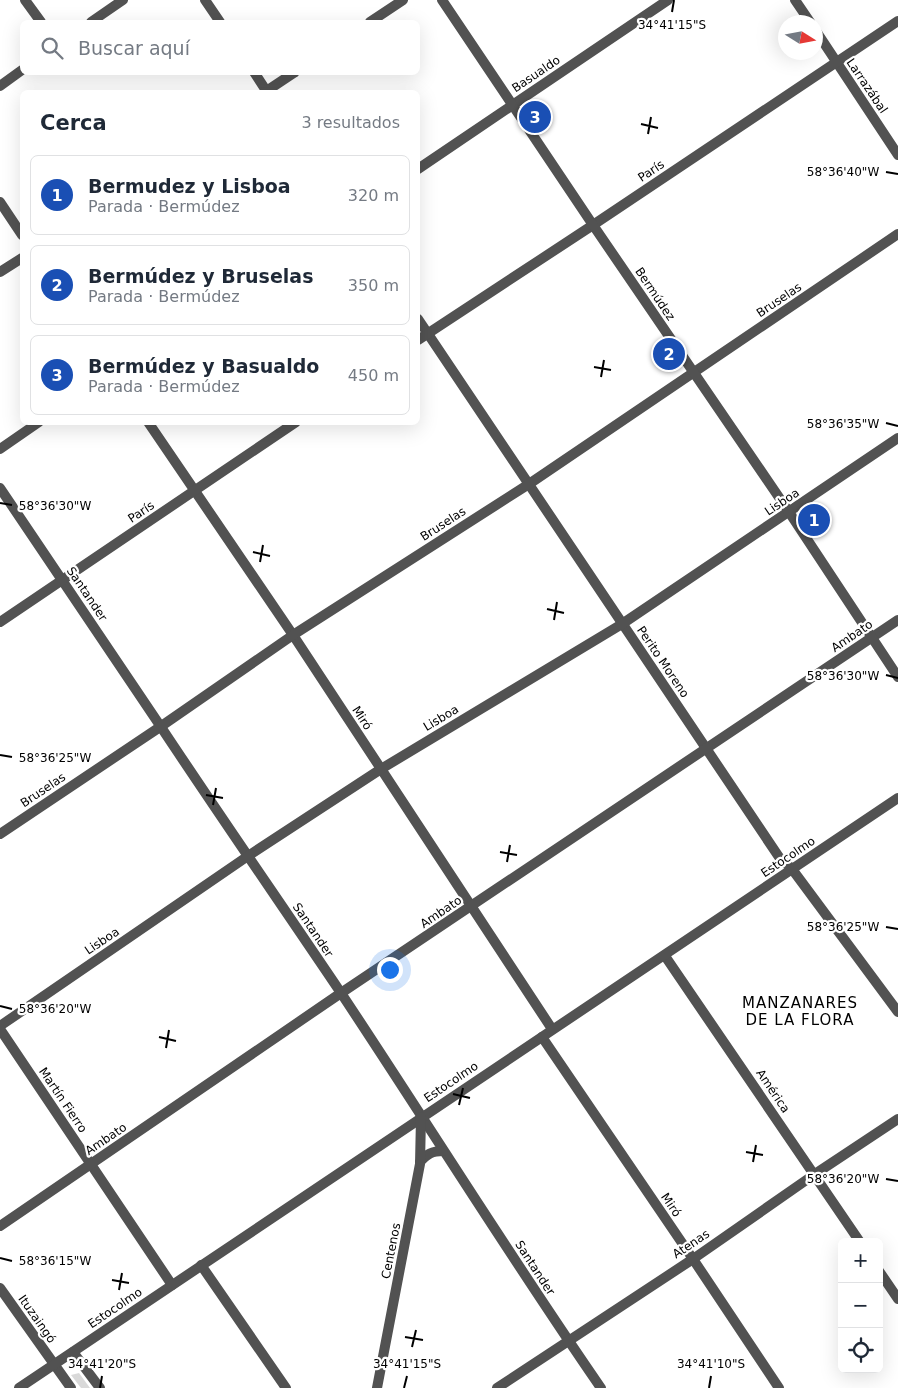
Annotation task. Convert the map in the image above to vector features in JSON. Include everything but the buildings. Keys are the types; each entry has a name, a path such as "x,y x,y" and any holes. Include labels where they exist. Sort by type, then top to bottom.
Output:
{"street":[{"path":"25,0 40,20"},
{"path":"94,20 123,0"},
{"path":"205,0 219,20"},
{"path":"373,20 403,0"},
{"name":"Bermúdez","path":"442,0 789,512 898,677"},
{"name":"Basualdo","path":"420,168 668,0"},
{"path":"795,0 805,15"},
{"name":"París","path":"420,339 898,21"},
{"name":"Larrazábal","path":"823,42 898,155"},
{"path":"0,86 20,71"},
{"path":"256,75 265,90"},
{"path":"269,90 291,75"},
{"path":"0,202 20,232"},
{"name":"Bruselas","path":"0,834 293,635 529,484 898,234"},
{"path":"0,272 20,259"},
{"name":"Perito Moreno","path":"420,322 779,857 792,869 898,1012"},
{"path":"0,449 35,425"},
{"name":"Miró","path":"150,425 293,635 552,1029"},
{"name":"París","path":"0,622 292,425"},
{"name":"Lisboa","path":"0,1027 248,856 381,769 622,624 898,438"},
{"name":"Santander","path":"0,488 341,994 568,1341 601,1388"},
{"name":"Ambato","path":"0,1226 341,994 898,620"},
{"name":"Estocolmo","path":"19,1388 898,798"},
{"name":"América","path":"665,956 857,1238"},
{"name":"Martín Fierro","path":"0,1027 172,1285"},
{"name":"Miró","path":"542,1037 779,1388"},
{"name":"Centenos","path":"377,1388 420,1162 422,1117"},
{"name":"Atenas","path":"497,1388 898,1119"},
{"path":"420,1162 429,1153 443,1151"},
{"path":"201,1265 286,1388"},
{"path":"883,1277 898,1299"},
{"name":"Ituzaingó","path":"0,1288 71,1388"},
{"path":"73,1352 100,1388"}],"green space":[{"path":"79,1373 90,1388 81,1388 71,1375"}],"place":[{"name":"Bermúdez y Basualdo","path":"535,117"},
{"name":"Bermúdez y Bruselas","path":"669,354"},
{"name":"Bermudez y Lisboa","path":"814,520"}],"district":[{"name":"MANZANARES DE LA FLORA","path":"800,1012"}]}
